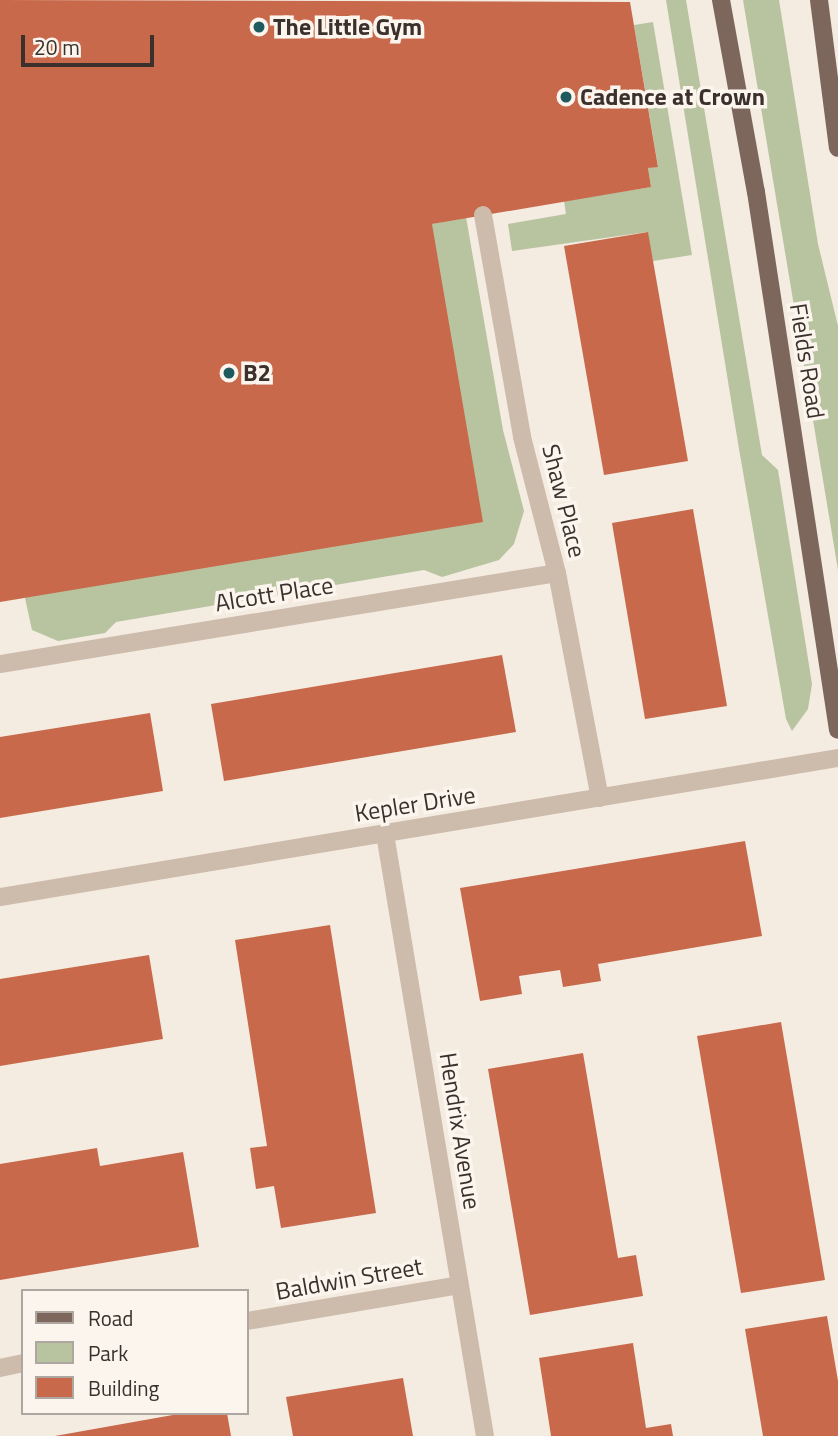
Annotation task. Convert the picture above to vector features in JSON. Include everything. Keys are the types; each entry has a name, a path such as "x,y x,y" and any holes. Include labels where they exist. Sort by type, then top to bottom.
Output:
{"main road":[{"name":"Fields Road","path":"721,0 756,192 838,730"},
{"path":"819,0 838,148"}],"street":[{"name":"Shaw Place","path":"483,215 522,438 557,573 600,798"},
{"name":"Alcott Place","path":"0,664 557,573"},
{"name":"Kepler Drive","path":"0,897 838,758"},
{"name":"Hendrix Avenue","path":"385,834 485,1436"},
{"name":"Baldwin Street","path":"248,1321 459,1284"},
{"path":"0,1368 21,1363"}],"green space":[{"path":"666,0 686,0 762,455 778,470 812,684 808,709 792,731 786,719 739,449"},
{"path":"743,0 779,0 818,244 838,326 838,570"},
{"path":"653,22 692,255 653,261 647,232 512,251 508,224 566,214 564,201 651,187 648,168 658,166 634,25"},
{"path":"466,217 503,430 524,511 514,544 499,560 442,577 424,570 116,622 105,633 58,641 32,630 25,598 432,224"}],"building":[{"name":"B2","path":"0,0 630,2 658,167 648,168 651,187 432,224 483,522 0,602"},
{"path":"648,232 688,461 604,475 564,246"},
{"path":"693,509 727,706 645,719 612,523"},
{"path":"502,655 516,732 224,781 211,704"},
{"path":"150,713 163,791 0,818 0,737"},
{"path":"745,841 762,936 598,964 601,981 563,987 560,970 519,976 522,994 480,1001 460,888"},
{"path":"330,925 376,1213 281,1228 274,1186 256,1189 250,1148 267,1146 235,940"},
{"path":"149,955 163,1039 0,1066 0,979"},
{"path":"781,1022 825,1280 741,1293 697,1036"},
{"path":"583,1053 618,1258 636,1255 643,1296 530,1315 488,1069"},
{"path":"97,1148 100,1166 183,1152 199,1247 0,1280 0,1164"},
{"path":"827,1316 838,1381 838,1436 763,1436 745,1329"},
{"path":"633,1343 646,1428 671,1424 673,1436 551,1436 539,1358"},
{"path":"403,1378 413,1436 293,1436 286,1397"},
{"path":"173,1415 227,1415 231,1436 55,1436"}],"place":[{"name":"The Little Gym","path":"259,27"},
{"name":"Cadence at Crown","path":"566,97"},
{"name":"B2","path":"229,373"}]}
